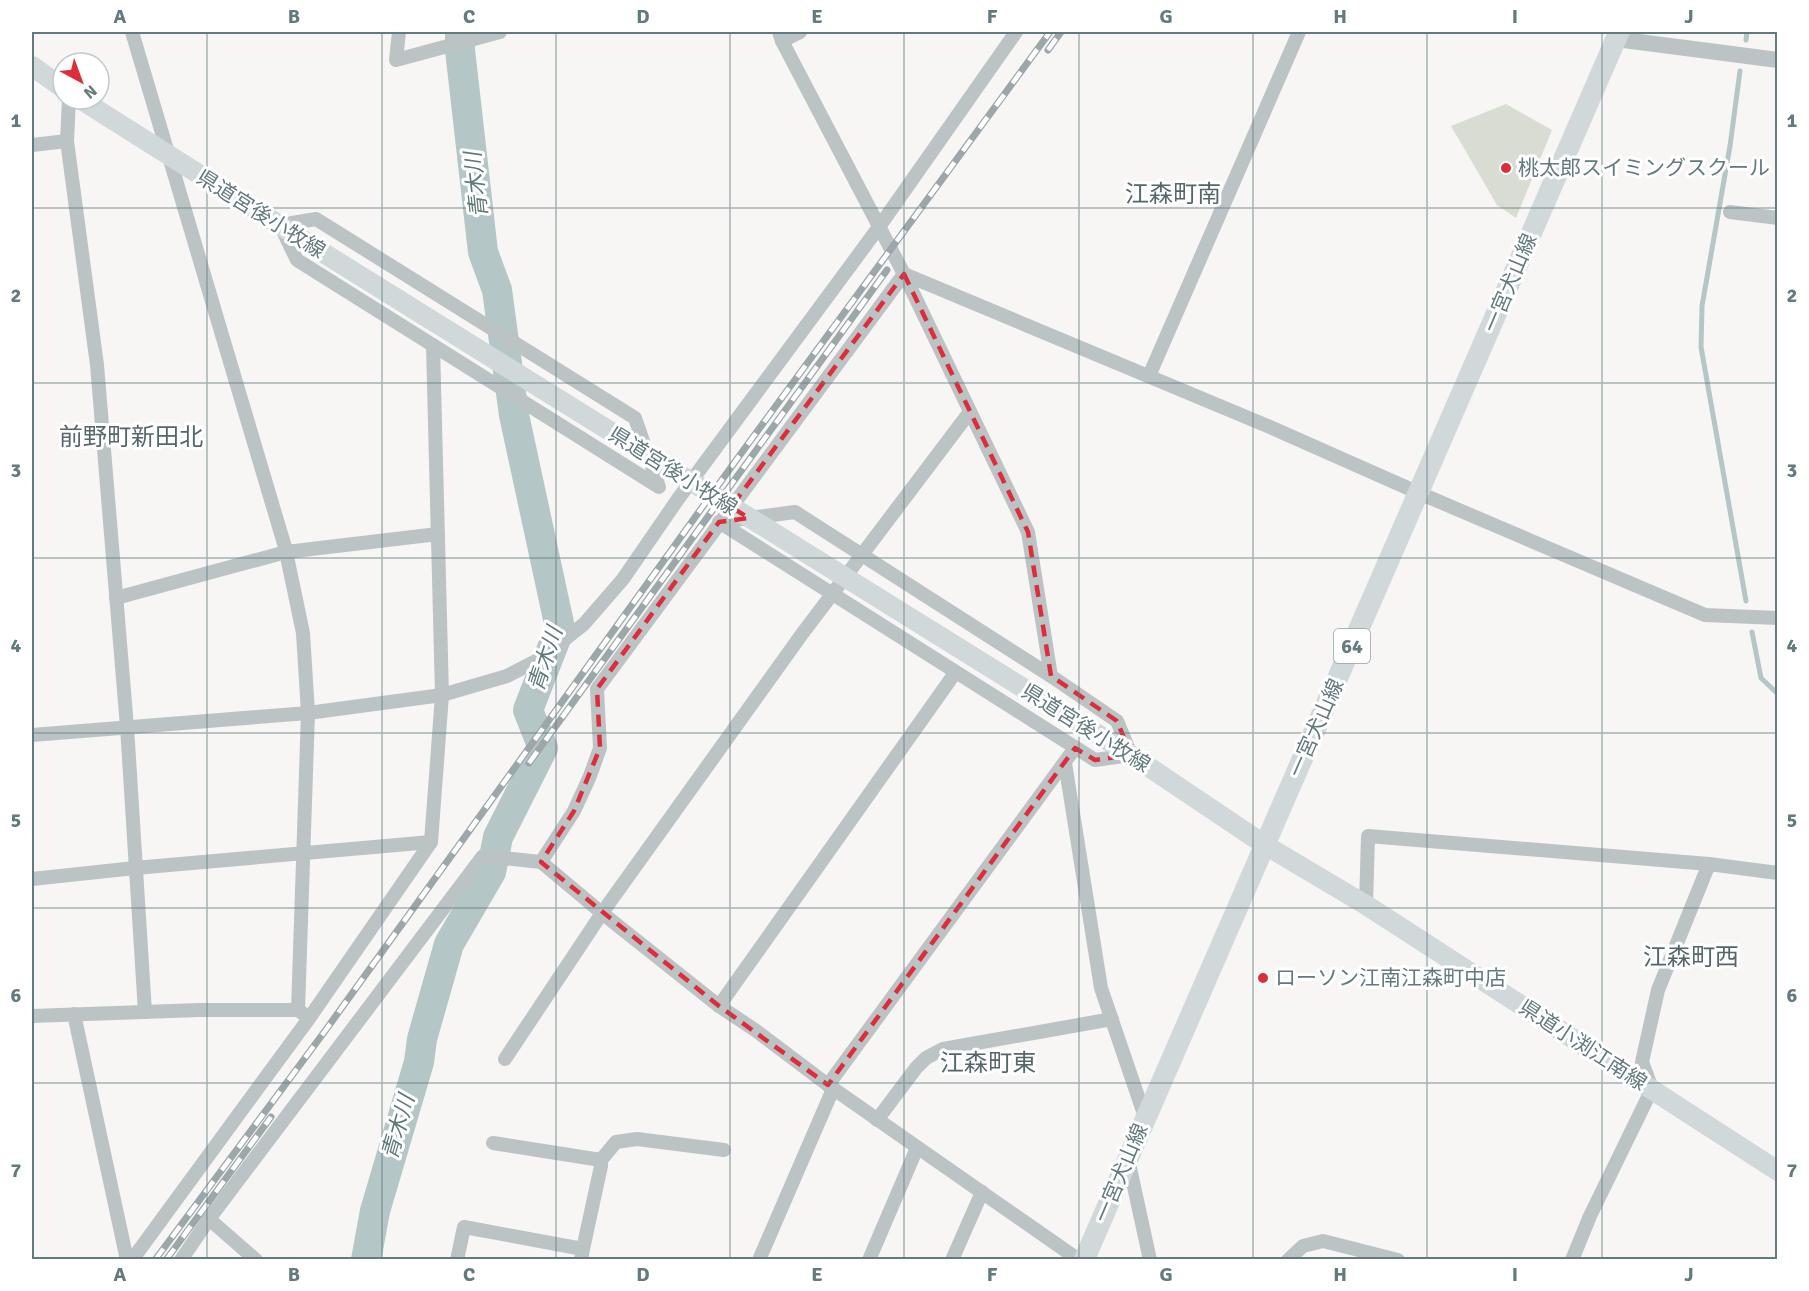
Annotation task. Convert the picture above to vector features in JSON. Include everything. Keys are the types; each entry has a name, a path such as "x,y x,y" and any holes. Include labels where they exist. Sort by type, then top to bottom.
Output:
{"main road":[{"name":"一宮犬山線","path":"1084,1260 1617,35"},
{"path":"32,66 51,79"},
{"name":"県道宮後小牧線","path":"99,111 1131,755 1265,845"},
{"name":"県道小渕江南線","path":"1265,845 1365,905 1778,1171"}],"street":[{"path":"132,32 286,552 303,633 308,713 303,853 304,1014"},
{"path":"399,32 396,60 500,32"},
{"path":"800,32 781,36 904,274 1028,532 1051,676"},
{"path":"32,735 308,713 442,695 507,676 540,660 584,624 623,579 678,499 879,227 1016,32"},
{"path":"1149,376 1299,32"},
{"path":"1617,35 1778,60"},
{"path":"68,111 67,141 97,365 127,727 145,1012"},
{"path":"32,145 67,141"},
{"path":"1730,212 1778,218"},
{"path":"659,487 635,418 316,219 280,225 297,260 678,499"},
{"path":"904,274 1270,427 1705,615 1778,618"},
{"path":"541,862 574,811 600,748 597,689 904,274"},
{"path":"132,1260 304,1014 430,842 442,695 434,345"},
{"path":"505,1059 602,913 831,595 969,413"},
{"path":"795,512 1051,676 1117,721 1131,755 1095,760 719,522 795,512"},
{"path":"116,598 286,552 438,534"},
{"path":"719,1006 956,673"},
{"path":"759,1260 830,1087 1076,748"},
{"path":"1065,763 1101,988 1145,1118"},
{"path":"1365,905 1368,836 1709,864 1778,873"},
{"path":"32,879 430,842"},
{"path":"181,1260 483,856 541,862 719,1006 830,1087 1078,1260"},
{"path":"1572,1260 1590,1216 1652,1089 1642,1062 1658,990 1709,864"},
{"path":"32,1016 145,1012 304,1014"},
{"path":"74,1014 127,1260"},
{"path":"878,1120 916,1068 926,1058 943,1049 1112,1019"},
{"path":"457,1260 464,1227 582,1254 601,1160 616,1142 637,1139 724,1150"},
{"path":"493,1143 601,1160"},
{"path":"869,1260 917,1148"},
{"path":"1128,1157 1150,1260"},
{"path":"952,1260 982,1192"},
{"path":"209,1220 256,1260"},
{"path":"1288,1260 1303,1246 1323,1241 1398,1260"}],"highlighted area":[{"path":"904,274 1028,532 1051,676 1117,721 1131,755 1095,760 1075,748 828,1085 719,1006 541,862 574,811 600,748 597,689 719,522 749,518 731,507"}],"shaded area":[{"name":"桃太郎スイミングスクール","path":"1506,104 1552,130 1516,218 1497,205 1451,126"}],"waterway":[{"name":"青木川","path":"366,1260 375,1211 419,1062 422,1039 449,944 491,872 498,837 543,748 528,710 560,628 514,415 497,290 483,252 460,50 460,32"},
{"path":"1746,40 1747,32"},
{"path":"1740,71 1730,146 1702,306 1701,347 1746,601"},
{"path":"1752,632 1761,678 1778,694"}],"railway":[{"path":"155,1260 325,1031 737,459 1050,32"},
{"path":"1048,50 1061,32"},
{"path":"529,763 887,270"},
{"path":"166,1260 271,1117"}],"place":[{"name":"桃太郎スイミングスクール","path":"1506,168"},
{"name":"ローソン江南江森町中店","path":"1263,978"}],"district":[{"name":"江森町南","path":"1173,194"},
{"name":"前野町新田北","path":"131,437"},
{"name":"江森町西","path":"1691,957"},
{"name":"江森町東","path":"988,1063"}]}
